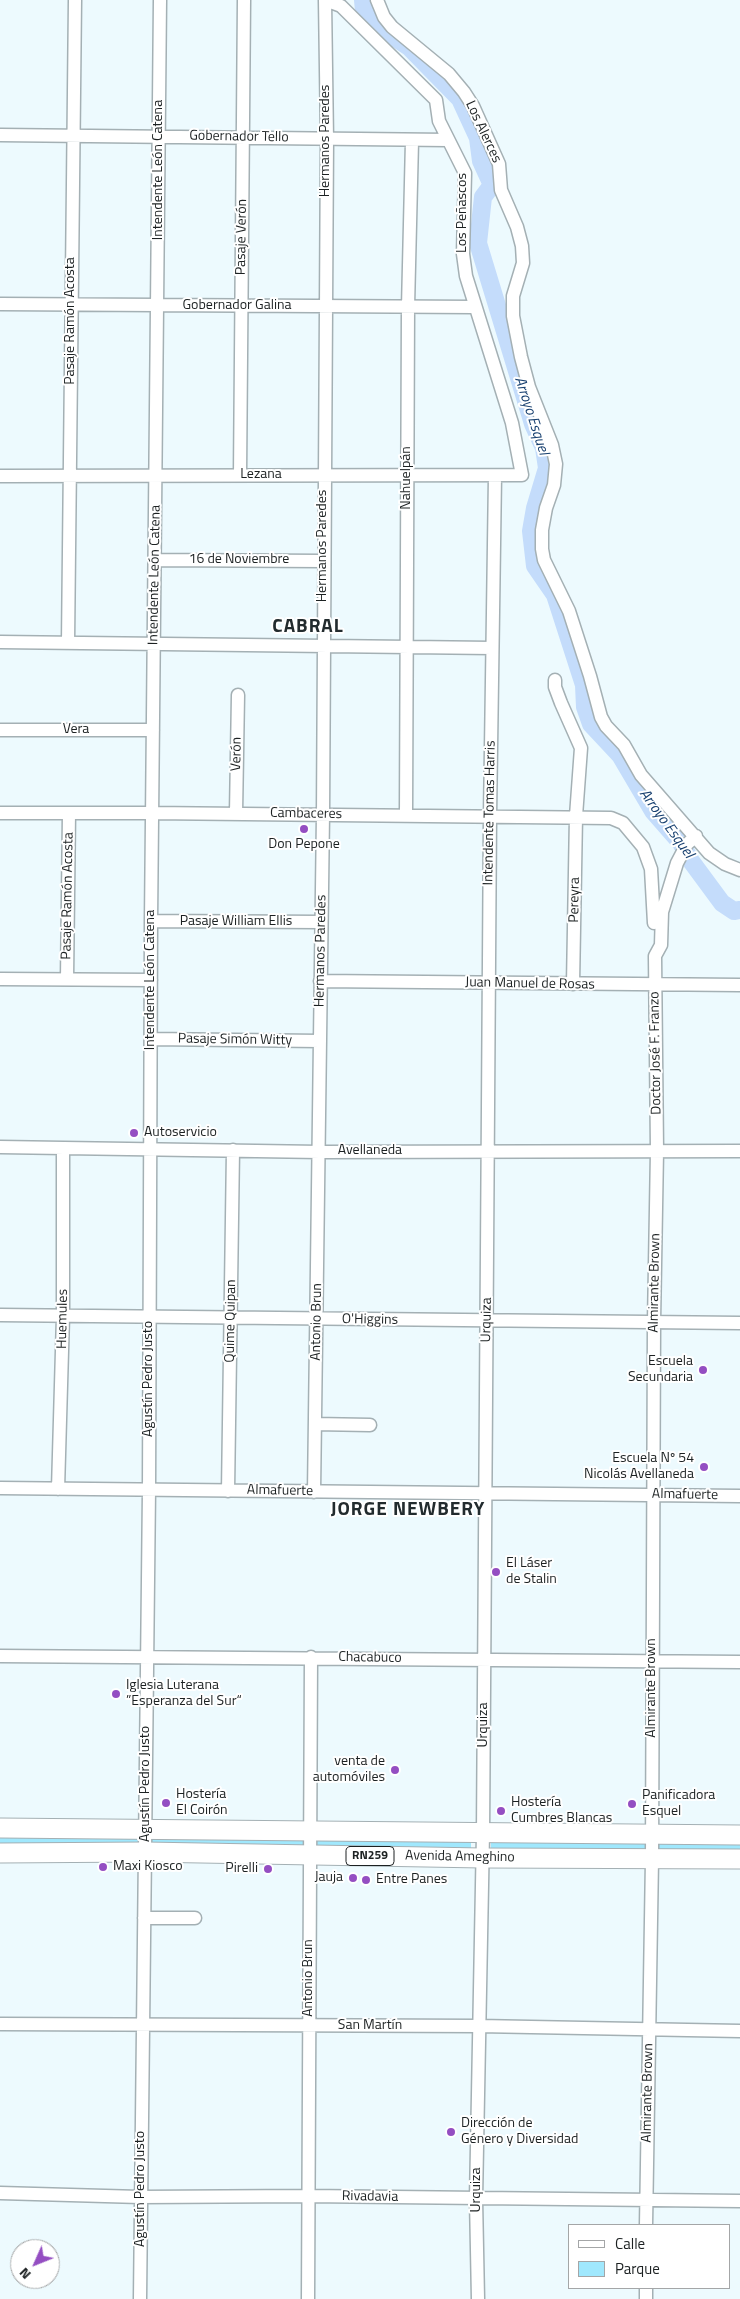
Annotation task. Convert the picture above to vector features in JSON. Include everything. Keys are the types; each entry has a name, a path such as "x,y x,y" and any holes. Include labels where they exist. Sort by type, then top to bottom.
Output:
{"highway":[{"name":"Avenida Ameghino","path":"0,1828 740,1835"},
{"name":"Avenida Ameghino","path":"0,1853 146,1852 482,1858 740,1859"}],"street":[{"name":"Pasaje Ramón Acosta","path":"68,643 75,0"},
{"name":"Intendente León Catena","path":"150,1149 160,0"},
{"name":"Pasaje Verón","path":"240,475 244,0"},
{"name":"Hermanos Paredes","path":"320,1152 327,139 325,0"},
{"name":"Los Peñascos","path":"325,0 340,6 431,93 436,100 439,122 465,173 462,254 474,307 512,423 522,475"},
{"name":"Los Alerces","path":"377,0 384,17 392,27 449,74 473,106 499,164 501,190 518,227 522,246 523,262 514,296 513,316 525,374 552,445 556,464 554,486 546,508 542,530 544,560 569,611 590,676 596,705 606,726 624,745 641,775 692,840 725,864 740,870"},
{"name":"Gobernador Tello","path":"0,135 448,140"},
{"name":"Nahuelpán","path":"406,815 408,307 412,141"},
{"name":"Gobernador Galina","path":"0,304 474,307"},
{"name":"Lezana","path":"0,476 156,474 522,475"},
{"name":"Intendente Tomas Harris","path":"489,1151 490,816 495,476"},
{"name":"16 de Noviembre","path":"155,560 323,561"},
{"path":"0,642 492,648"},
{"path":"556,680 555,687 561,704 581,748 576,816"},
{"name":"Verón","path":"236,813 238,695"},
{"name":"Vera","path":"0,730 153,730"},
{"name":"Pasaje Ramón Acosta","path":"67,979 69,813"},
{"name":"Cambaceres","path":"0,814 236,813 576,816 611,818 623,823 642,847"},
{"name":"Pereyra","path":"574,984 576,816"},
{"name":"Doctor José F. Franzo","path":"655,956 661,945 662,912 679,859 692,840"},
{"name":"Doctor José F. Franzo","path":"642,847 651,869 654,894 658,1151"},
{"name":"Pasaje William Ellis","path":"151,921 321,922"},
{"path":"0,979 151,980"},
{"name":"Juan Manuel de Rosas","path":"320,981 740,985"},
{"name":"Pasaje Simón Witty","path":"151,1039 320,1041"},
{"name":"Avellaneda","path":"0,1147 320,1152 740,1151"},
{"name":"Huemules","path":"58,1489 63,1316 63,1148"},
{"name":"Agustín Pedro Justo","path":"140,2299 142,2024 146,1852 150,1149"},
{"name":"Quime Quipan","path":"228,1491 233,1150"},
{"name":"Urquiza","path":"478,2299 476,2199 484,1833 489,1151"},
{"name":"Almirante Brown","path":"646,2224 652,1859 654,1322 658,1151"},
{"name":"Antonio Brun","path":"314,1492 320,1152"},
{"name":"O'Higgins","path":"0,1315 487,1322 740,1323"},
{"path":"315,1424 370,1425"},
{"name":"Almafuerte","path":"0,1488 740,1496"},
{"name":"Chacabuco","path":"0,1656 311,1657 740,1662"},
{"name":"Antonio Brun","path":"308,2299 311,1657"},
{"path":"144,1918 195,1918"},
{"name":"San Martín","path":"0,2024 479,2026 740,2031"},
{"name":"Rivadavia","path":"0,2193 140,2197 308,2196 740,2201"}],"green space":[{"path":"139,1833 140,1845 0,1846 0,1834"},
{"path":"305,1835 305,1847 151,1848 151,1836"},
{"path":"317,1839 471,1839 471,1851 317,1851"},
{"path":"491,1841 645,1841 645,1852 491,1853"},
{"path":"655,1842 740,1842 740,1853 656,1854"}],"waterway":[{"name":"Arroyo Esquel","path":"363,0 364,11 380,28 409,47 460,99 478,138 481,161 492,185 483,197 478,243 533,424 544,448 547,468 535,508 531,531 535,566 555,595 584,685 585,707 591,724 620,755 653,811 681,843 691,861 722,903 734,911 740,910"}],"place":[{"name":"Don Pepone","path":"304,829"},
{"name":"Autoservicio","path":"134,1133"},
{"name":"Escuela Secundaria","path":"703,1370"},
{"name":"Escuela Nº 54 Nicolás Avellaneda","path":"704,1467"},
{"name":"El Láser de Stalin","path":"496,1572"},
{"name":"Iglesia Luterana ”Esperanza del Sur“","path":"116,1694"},
{"name":"venta de automóviles","path":"395,1770"},
{"name":"Hostería El Coirón","path":"166,1803"},
{"name":"Panificadora Esquel","path":"632,1804"},
{"name":"Hostería Cumbres Blancas","path":"501,1811"},
{"name":"Maxi Kiosco","path":"103,1867"},
{"name":"Pirelli","path":"268,1869"},
{"name":"Jauja","path":"353,1878"},
{"name":"Entre Panes","path":"366,1880"},
{"name":"Dirección de Género y Diversidad","path":"451,2132"}],"district":[{"name":"CABRAL","path":"308,627"},
{"name":"JORGE NEWBERY","path":"408,1510"}]}
